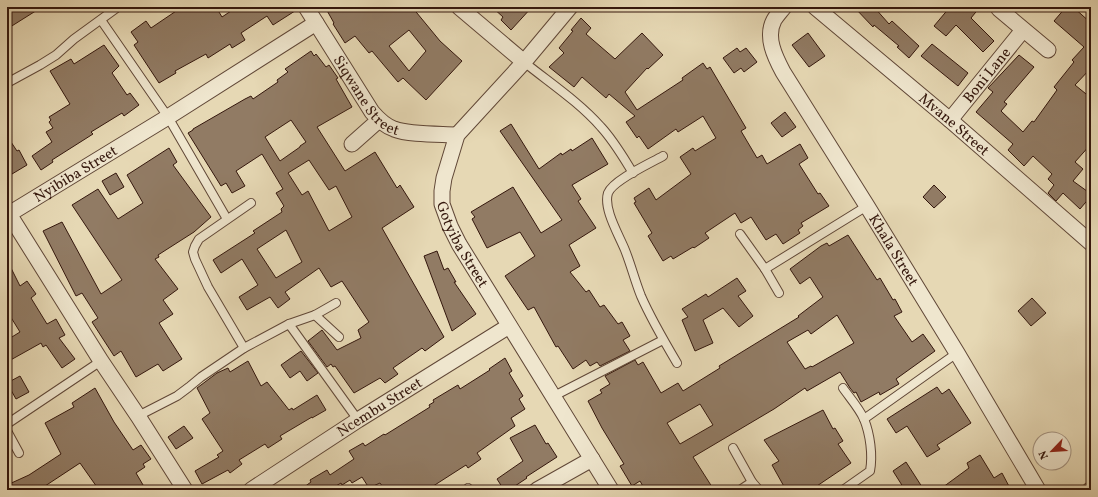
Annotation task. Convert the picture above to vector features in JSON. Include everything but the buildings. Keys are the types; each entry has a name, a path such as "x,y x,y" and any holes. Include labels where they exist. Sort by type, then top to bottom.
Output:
{"street":[{"name":"Siqwane Street","path":"306,7 372,112 379,120 395,130 423,134 457,135"},
{"path":"459,7 524,62"},
{"name":"Gotyiba Street","path":"570,7 524,62 457,135 444,178 442,204 450,226 459,244 611,490"},
{"name":"Khala Street","path":"784,7 774,21 770,38 774,55 795,93 867,206 957,353 1038,490"},
{"name":"Mvane Street","path":"815,7 1089,238"},
{"path":"999,9 1048,50"},
{"name":"Nyibiba Street","path":"185,490 101,361 8,213 168,117 316,23"},
{"name":"Boni Lane","path":"950,120 1023,30"},
{"path":"352,144 379,120"},
{"name":"Ncembu Street","path":"251,490 358,420 509,326"},
{"path":"537,490 592,459"}],"lane":[{"path":"7,83 51,58 118,7"},
{"path":"101,20 168,117 227,219"},
{"path":"524,62 567,96 601,127 614,143 633,173"},
{"path":"663,156 618,181 608,192 607,200 611,220 630,264 642,298 663,340 677,363"},
{"path":"244,348 202,276 193,252 199,239 251,203"},
{"path":"765,269 867,206"},
{"path":"740,234 765,269 779,293"},
{"path":"138,416 177,396 201,377 244,348 289,324 315,315 336,303"},
{"path":"315,315 339,337"},
{"path":"289,324 358,420"},
{"path":"554,396 663,340"},
{"path":"864,419 957,353"},
{"path":"7,424 101,361"},
{"path":"843,388 864,419 871,447 872,459 870,471 843,490"},
{"path":"7,431 19,453"},
{"path":"733,448 752,482 759,490"},
{"path":"740,490 752,482"}]}
